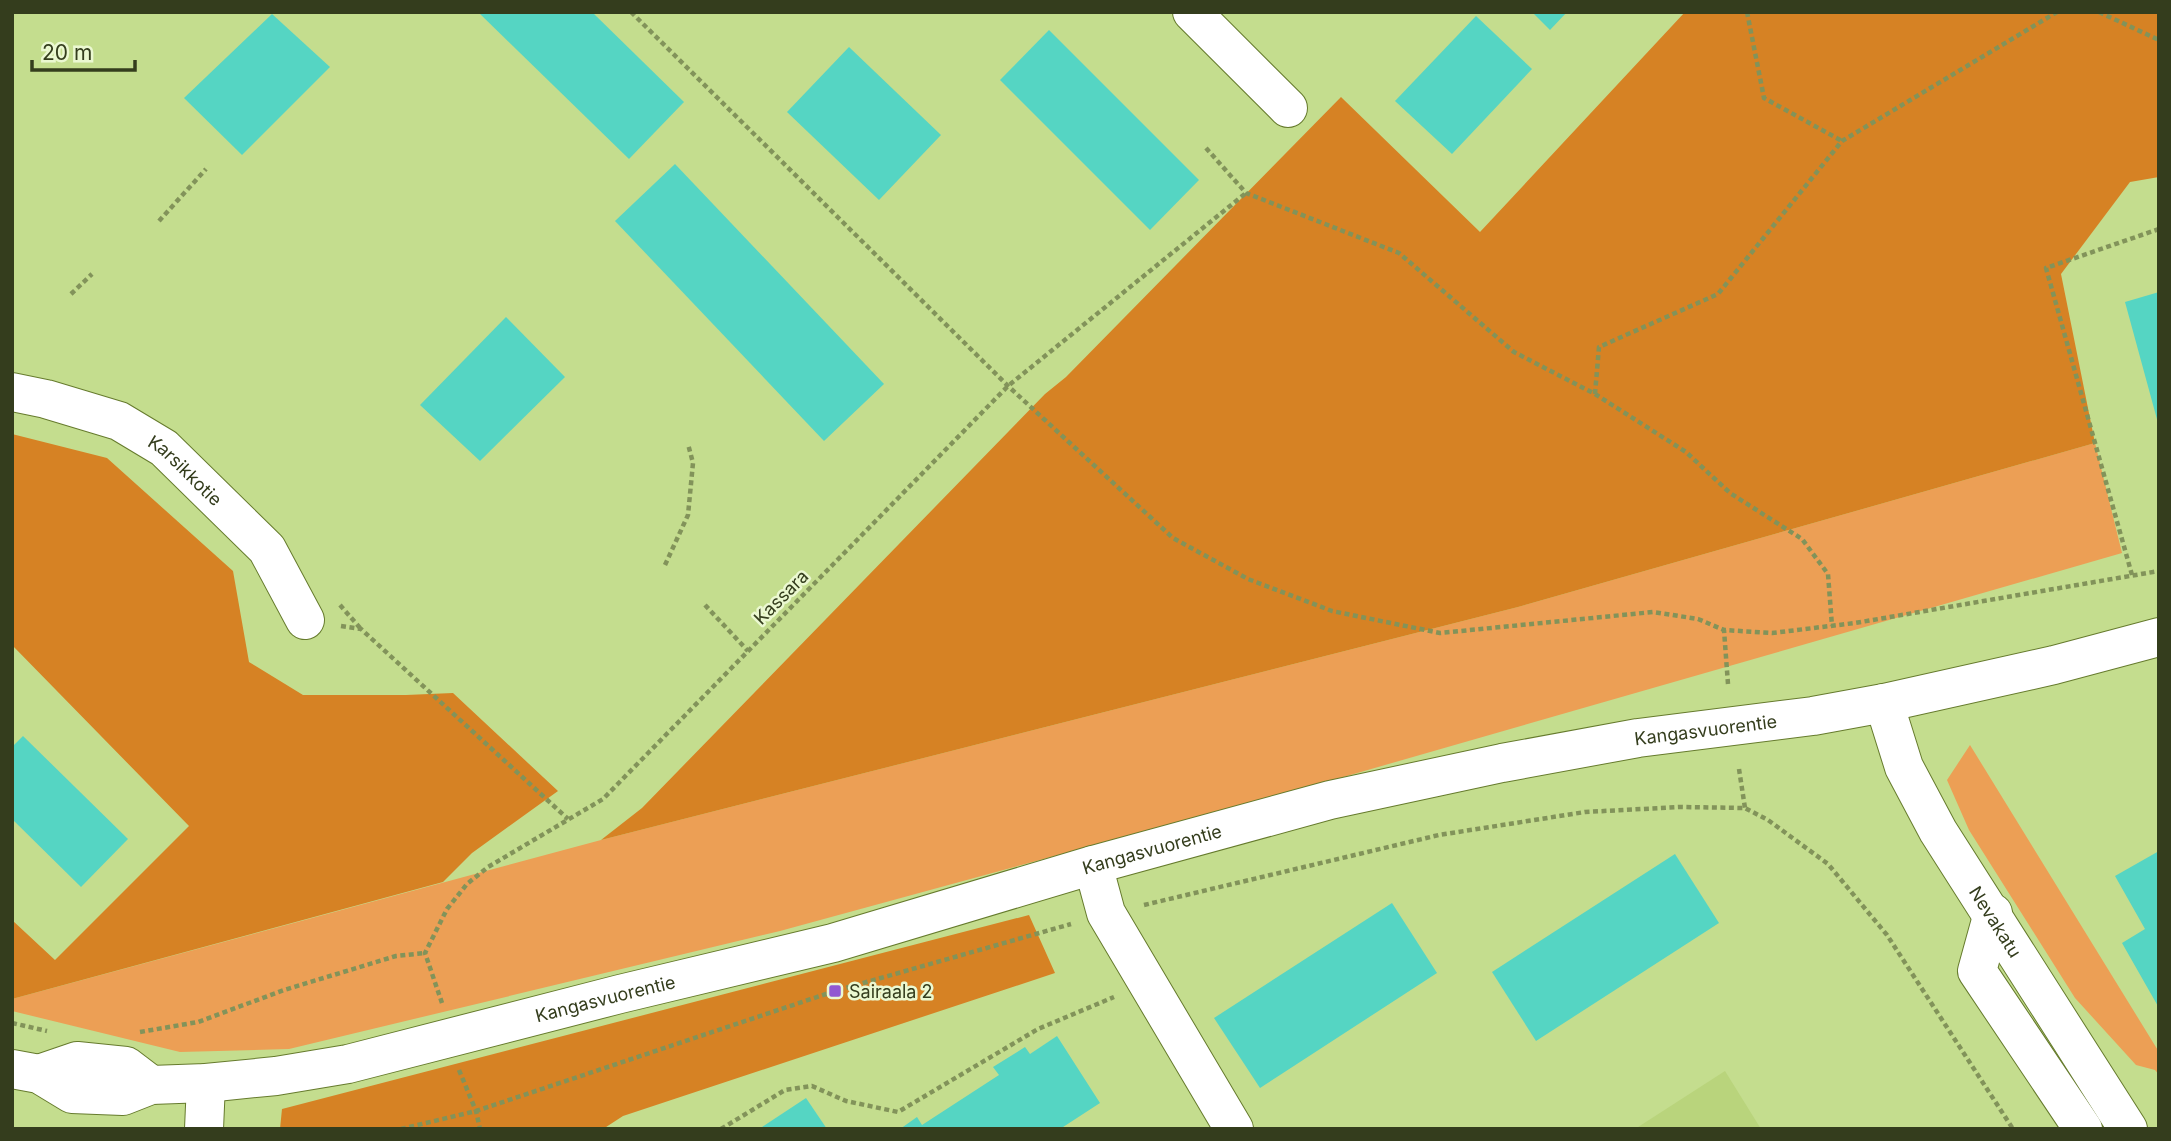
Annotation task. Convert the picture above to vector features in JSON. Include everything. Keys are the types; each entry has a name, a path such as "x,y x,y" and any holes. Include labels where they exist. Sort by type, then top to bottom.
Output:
{"main road":[{"path":"1192,12 1288,108"},
{"name":"Karsikkotie","path":"12,392 46,399 119,421 164,448 267,549 306,620"},
{"name":"Kangasvuorentie","path":"25,1072 72,1094 123,1096 152,1086 276,1076 348,1064 620,994 834,943 1093,865 1330,800 1502,763 1638,738 1813,716 1884,703 2054,665 2159,637"},
{"name":"Nevakatu","path":"1884,703 1904,767 1938,831 1993,913 2128,1129"},
{"path":"1093,865 1106,913 1234,1129"},
{"path":"1993,913 1977,971 2083,1129"},
{"name":"Kangasvuorentie","path":"25,1072 77,1061 125,1066 152,1086"},
{"path":"204,1129 206,1083"}],"path":[{"path":"631,12 1008,386 1173,538 1248,579 1332,611 1440,633 1653,612 1698,619 1724,630 1772,633 1832,626 2159,571"},
{"path":"1747,12 1764,98 1842,141"},
{"path":"1595,394 1599,348 1718,294 1842,141 2057,12"},
{"path":"2099,12 2159,40"},
{"path":"1206,148 1246,193 1399,253 1514,352 1595,394 1686,452 1730,493 1802,539 1828,574 1832,626"},
{"path":"159,222 206,169"},
{"name":"Kassara","path":"425,953 447,909 467,884 488,867 603,799 1008,386 1246,193"},
{"path":"2132,575 2046,268 2159,229"},
{"path":"71,293 92,274"},
{"path":"665,565 688,515 693,463 688,444"},
{"path":"705,605 748,651"},
{"path":"306,620 361,629 568,819"},
{"path":"1724,630 1728,684"},
{"path":"1739,769 1745,808"},
{"path":"401,1129 475,1111 835,991 1106,913 1440,835 1585,812 1680,807 1745,808 1768,820 1828,864 1887,935 2012,1129"},
{"path":"101,1064 103,1039 198,1022 296,986 396,956 425,953 444,1011"},
{"path":"721,1129 785,1090 812,1086 846,1101 898,1112 1038,1029 1147,983"},
{"path":"456,1063 480,1129"}],"shaded area":[{"path":"1685,12 2159,12 2159,177 2130,182 2061,274 2095,443 1518,607 601,840 642,808 1045,394 1066,377 1341,97 1480,232"},
{"path":"12,434 107,458 233,571 249,662 303,695 453,693 558,791 472,853 443,882 12,999 12,920 55,960 189,826 12,645"},
{"path":"2095,443 2122,553 1326,782 780,931 289,1049 180,1052 12,1011 12,999 601,840 1518,607"},
{"path":"1970,745 2159,1052 2159,1075 2155,1070 2136,1065 2075,998 1969,830 1947,780"},
{"path":"1029,915 1055,973 623,1116 603,1129 280,1129 282,1109"},
{"path":"1725,1071 1761,1129 1635,1129"}],"building":[{"path":"478,12 592,12 684,102 629,159"},
{"path":"1532,12 1567,12 1550,30"},
{"path":"272,14 330,67 242,155 184,98"},
{"path":"1476,16 1532,69 1452,154 1395,101"},
{"path":"1049,30 1199,180 1150,230 1000,80"},
{"path":"849,47 941,135 879,200 787,112"},
{"path":"675,164 884,384 824,441 615,221"},
{"path":"2159,292 2159,423 2158,423 2125,302"},
{"path":"506,317 565,377 480,461 420,405"},
{"path":"23,736 128,839 81,887 12,819 12,747"},
{"path":"2159,851 2159,1008 2122,943 2145,929 2115,876"},
{"path":"1675,854 1719,923 1536,1041 1492,972"},
{"path":"1392,903 1437,973 1260,1088 1214,1018"},
{"path":"1057,1036 1100,1103 1060,1129 900,1129 917,1117 922,1125 999,1075 993,1067 1025,1047 1030,1054"},
{"path":"806,1098 827,1129 759,1129"}],"place":[{"name":"Sairaala 2","path":"835,991"}]}
